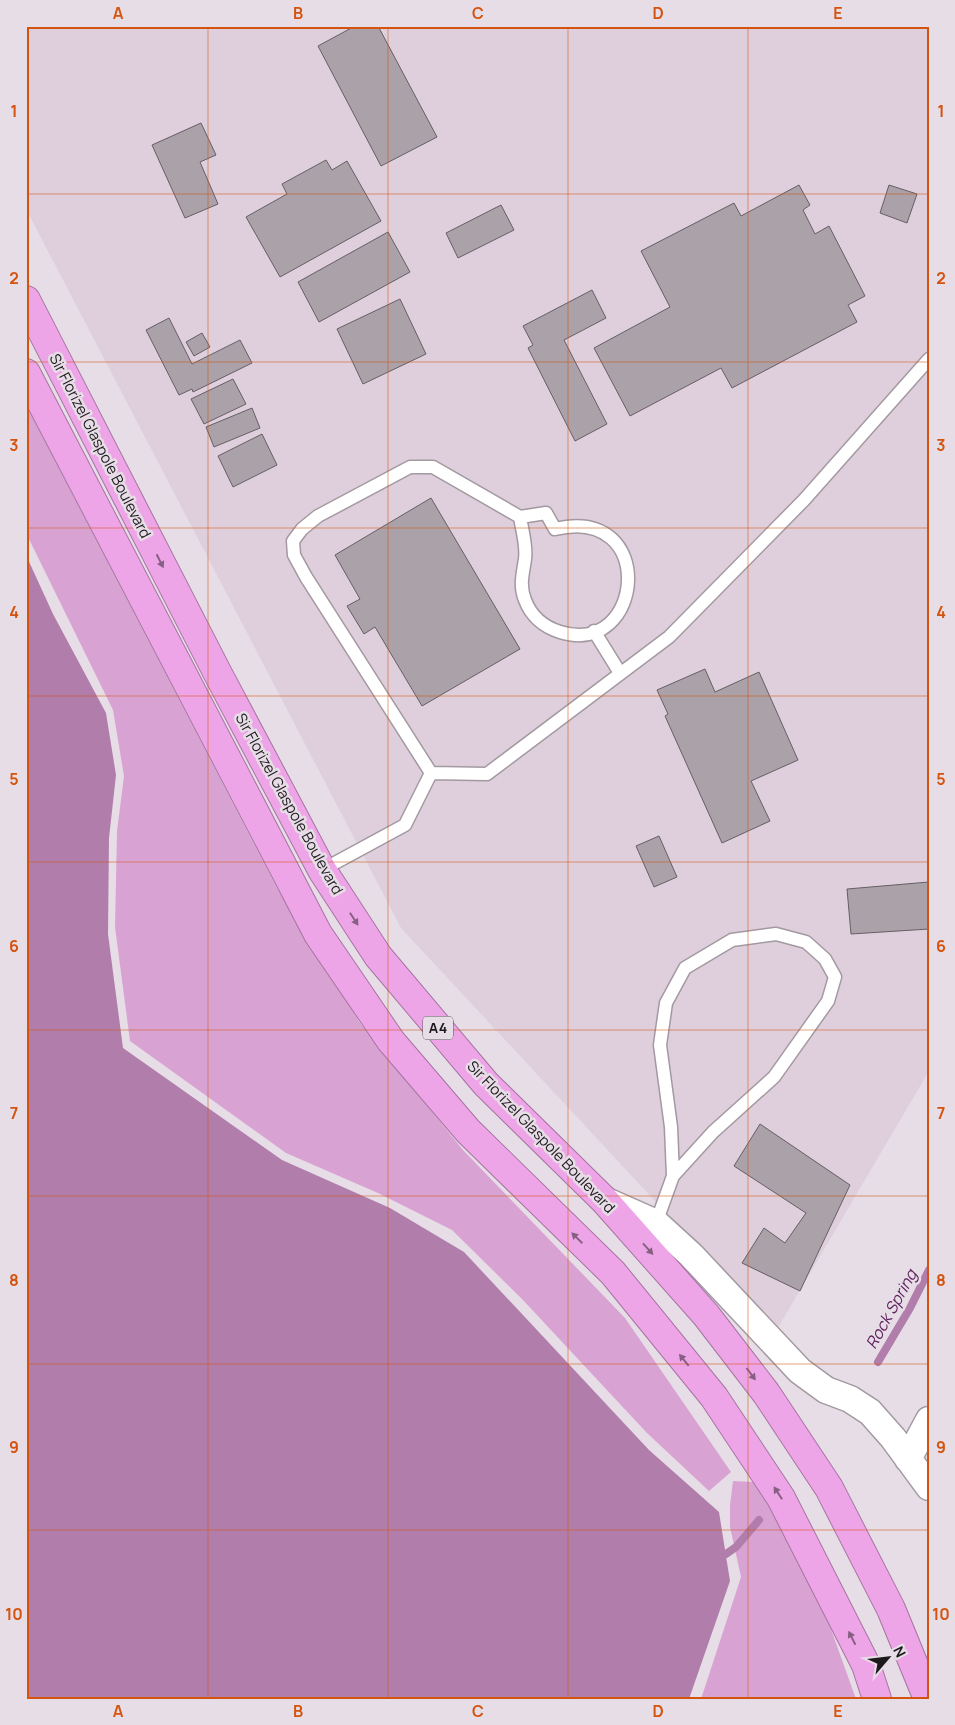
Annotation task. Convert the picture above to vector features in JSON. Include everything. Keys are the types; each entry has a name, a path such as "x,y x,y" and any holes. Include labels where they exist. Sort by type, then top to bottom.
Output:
{"highway":[{"name":"Sir Florizel Glaspole Boulevard","path":"26,300 217,672 322,870 378,956 486,1084 604,1200 706,1315 766,1393 829,1488 891,1608 928,1699"},
{"path":"26,373 318,934 397,1048 468,1131 613,1273 714,1397 781,1498 866,1665 877,1699"}],"street":[{"path":"604,1200 656,1222 690,1255 800,1371 826,1390 850,1399 870,1412 929,1487"},
{"path":"908,1459 929,1420"}],"lane":[{"path":"431,773 486,774 669,637 804,500 929,359"},
{"path":"431,773 306,577 294,555 293,541 302,529 318,516 410,467 433,467 520,517 546,513 555,529 568,526 589,528 607,536 618,546 625,558 629,572 627,594 618,614 607,624 581,635 567,634 553,630 531,612 524,599 521,585 521,572 526,558 520,517"},
{"path":"594,631 620,673"},
{"path":"322,870 405,825 431,773"},
{"path":"656,1222 673,1176 713,1132 774,1077 828,1001 835,976 825,960 806,942 776,934 732,940 685,968 666,1003 660,1045 671,1127 673,1176"}],"shaded area":[{"path":"26,26 929,26 929,1071 776,1331 401,928 26,209"},
{"path":"26,405 277,888 360,1023 463,1150 625,1318 731,1472 709,1491 647,1433 522,1299 452,1230 378,1193 286,1153 130,1041 115,927 117,831 124,776 113,710 26,533"},
{"path":"26,555 53,614 106,713 116,775 109,838 108,934 123,1048 282,1160 390,1208 464,1252 649,1450 719,1512 730,1581 689,1699 26,1699"},
{"path":"733,1481 754,1482 780,1522 818,1593 856,1699 701,1699 741,1577 730,1527"}],"building":[{"path":"355,26 378,26 437,137 381,166 318,46"},
{"path":"201,123 216,155 200,162 218,204 185,218 152,145"},
{"path":"326,160 332,170 347,161 381,221 280,277 246,217 287,194 282,184"},
{"path":"799,185 810,205 803,210 815,234 829,226 865,296 848,305 857,322 732,388 721,368 630,416 594,348 670,307 641,251 734,203 741,216"},
{"path":"889,185 917,194 907,223 880,213"},
{"path":"501,205 514,230 458,258 446,233"},
{"path":"388,232 410,272 319,322 298,282"},
{"path":"592,290 606,318 564,340 607,424 575,441 528,348 533,345 523,326"},
{"path":"400,299 426,354 363,384 337,329"},
{"path":"169,318 192,364 240,340 252,363 193,392 192,389 179,395 146,330"},
{"path":"202,333 210,347 194,356 186,342"},
{"path":"233,379 246,404 204,424 191,399"},
{"path":"252,408 260,428 214,447 206,427"},
{"path":"262,434 277,465 233,487 218,456"},
{"path":"431,498 520,649 422,706 375,627 364,634 347,606 360,599 335,555"},
{"path":"705,669 715,692 759,672 798,760 751,781 770,821 722,843 665,716 668,714 657,690"},
{"path":"659,836 677,877 654,887 636,846"},
{"path":"929,882 929,929 851,934 847,889"},
{"path":"760,1124 850,1185 800,1291 742,1263 764,1228 785,1243 806,1213 734,1166"}],"waterway":[{"name":"Rock Spring","path":"878,1362 910,1308 929,1270"},
{"name":"Rock Spring","path":"726,1554 736,1547 759,1520"}]}
